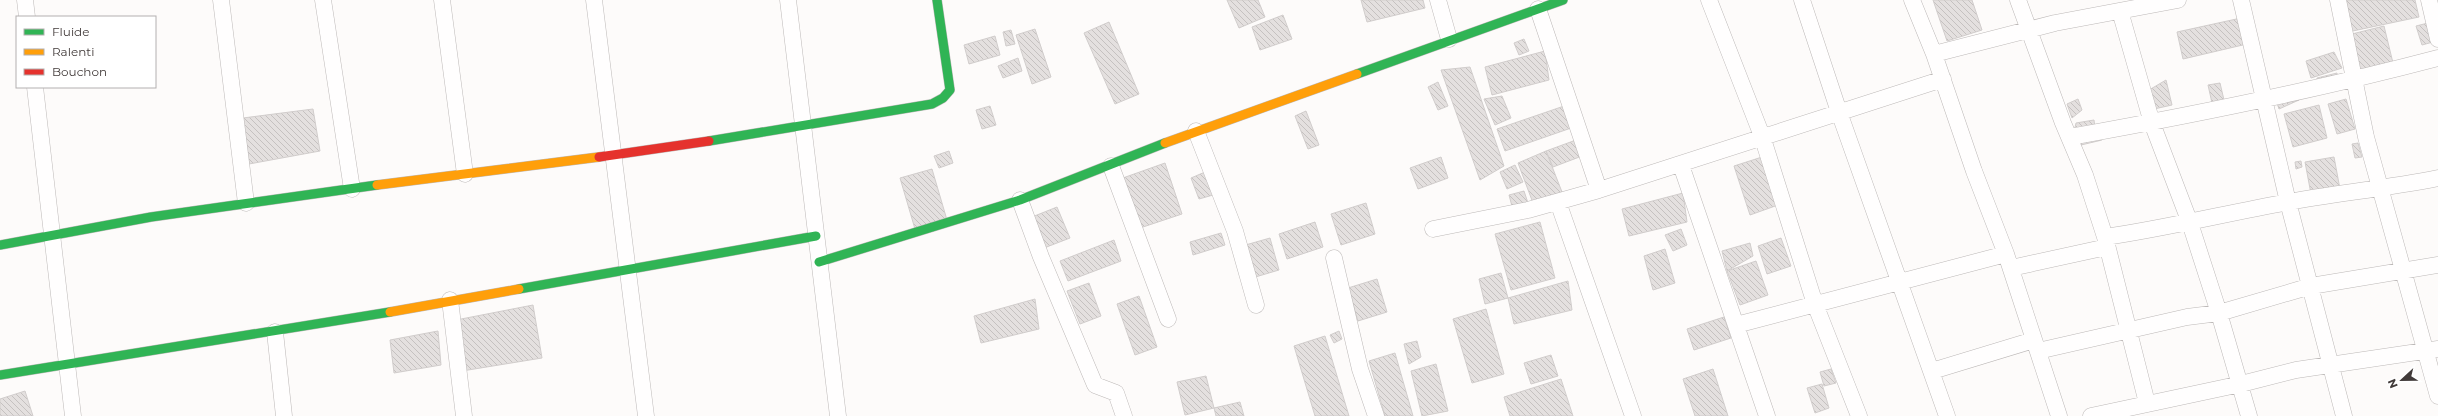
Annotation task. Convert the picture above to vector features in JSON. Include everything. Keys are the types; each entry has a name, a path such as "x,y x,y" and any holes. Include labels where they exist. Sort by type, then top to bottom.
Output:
{"street":[{"path":"25,0 27,16"},
{"path":"221,0 246,203"},
{"path":"323,0 352,189"},
{"path":"442,0 466,174"},
{"path":"594,0 646,416"},
{"path":"788,0 838,416"},
{"path":"0,245 53,234 246,203 613,155 932,104 943,98 950,90 937,0"},
{"path":"1438,0 1449,39"},
{"path":"820,262 1020,200 1111,166 1196,131 1449,39 1563,0"},
{"path":"1710,0 1762,136 1816,304 1859,416"},
{"path":"1802,0 1839,112 1901,282 1947,416"},
{"path":"1912,0 1934,54 1974,171 2009,261 2059,416"},
{"path":"2018,0 2028,30 2070,137 2106,242 2146,403"},
{"path":"1934,54 2028,30 2178,0"},
{"path":"2241,0 2266,98 2288,202 2312,286 2329,366 2344,416"},
{"path":"2338,0 2366,137 2404,272 2432,350 2438,396"},
{"path":"2429,0 2438,39"},
{"path":"1538,9 1599,190"},
{"path":"2120,11 2152,122 2190,223 2241,384 2249,416"},
{"path":"2070,137 2152,122 2354,80 2438,58"},
{"path":"1433,229 1558,202 1599,190 1762,136 1943,79"},
{"path":"35,88 73,416"},
{"path":"1196,131 1235,231 1256,305"},
{"path":"1681,164 1767,416"},
{"path":"1111,166 1168,319"},
{"path":"1736,325 1901,282 2106,242 2288,202 2381,189 2438,178"},
{"path":"1020,200 1041,258 1095,385 1116,393 1124,416"},
{"path":"1558,202 1633,416"},
{"path":"0,375 67,366 276,332 628,268 816,236"},
{"path":"1334,258 1360,369 1376,416"},
{"path":"1932,371 2036,345 2128,330 2187,317 2219,313 2312,286 2404,272 2438,265"},
{"path":"450,300 464,416"},
{"path":"276,332 284,416"},
{"path":"2091,416 2146,403 2241,384 2296,370 2432,350"}],"building":[{"path":"1227,0 1258,0 1265,17 1239,28"},
{"path":"1361,0 1423,0 1425,8 1367,22"},
{"path":"1933,0 1972,0 1982,30 1947,41"},
{"path":"2341,0 2415,0 2419,17 2348,32"},
{"path":"1283,15 1292,39 1260,50 1252,27"},
{"path":"2241,18 2247,44 2183,59 2177,32"},
{"path":"1109,22 1139,94 1115,104 1084,33"},
{"path":"2428,23 2433,42 2422,45 2416,26"},
{"path":"2384,26 2393,63 2360,70 2348,35"},
{"path":"1035,29 1051,77 1032,84 1016,35"},
{"path":"1011,30 1015,44 1006,46 1003,32"},
{"path":"995,36 1000,55 969,64 964,45"},
{"path":"1524,39 1529,51 1519,55 1514,43"},
{"path":"1545,51 1549,80 1492,95 1485,67"},
{"path":"2334,52 2342,68 2311,78 2306,61"},
{"path":"1018,58 1022,71 1003,78 998,66"},
{"path":"1470,67 1504,166 1480,180 1441,70"},
{"path":"2337,73 2338,78 2316,85 2317,78"},
{"path":"2166,80 2172,105 2154,109 2149,90"},
{"path":"1438,82 1448,106 1438,110 1428,87"},
{"path":"2220,83 2224,100 2212,103 2208,85"},
{"path":"1502,96 1511,118 1495,125 1484,99"},
{"path":"2078,99 2082,110 2072,118 2067,104"},
{"path":"2346,99 2355,129 2337,134 2328,104"},
{"path":"2276,100 2299,100 2279,109"},
{"path":"1567,105 1574,127 1505,151 1497,129"},
{"path":"2319,105 2327,138 2293,147 2284,114"},
{"path":"990,106 996,125 982,129 976,110"},
{"path":"313,109 320,151 249,164 243,118"},
{"path":"1306,111 1319,145 1308,149 1295,116"},
{"path":"2094,120 2095,128 2074,132 2076,123"},
{"path":"2100,135 2102,140 2081,145 2079,140"},
{"path":"1576,140 1582,156 1553,167 1546,151"},
{"path":"2358,143 2362,157 2355,158 2352,144"},
{"path":"949,151 953,163 939,168 934,156"},
{"path":"1546,151 1562,192 1533,203 1518,163"},
{"path":"1441,157 1448,178 1418,189 1410,168"},
{"path":"1762,157 1778,205 1750,215 1734,166"},
{"path":"2334,157 2340,189 2311,194 2305,162"},
{"path":"2301,161 2302,167 2296,169 2295,162"},
{"path":"1165,163 1182,214 1137,229 1120,179"},
{"path":"1515,165 1523,182 1507,189 1500,172"},
{"path":"932,169 947,220 915,229 900,178"},
{"path":"1205,172 1213,195 1199,199 1191,178"},
{"path":"1524,191 1529,206 1513,210 1509,195"},
{"path":"1683,193 1687,222 1629,236 1622,209"},
{"path":"1366,203 1375,234 1341,245 1331,214"},
{"path":"1057,207 1070,238 1044,248 1032,217"},
{"path":"1315,222 1323,247 1287,259 1279,234"},
{"path":"1540,222 1555,278 1511,290 1495,234"},
{"path":"1681,229 1687,245 1673,251 1665,235"},
{"path":"1221,233 1225,245 1193,255 1190,242"},
{"path":"1270,238 1279,270 1252,278 1242,246"},
{"path":"1781,238 1791,266 1767,274 1758,246"},
{"path":"1114,240 1121,261 1068,281 1060,261"},
{"path":"1750,243 1753,256 1727,271 1722,251"},
{"path":"1665,249 1675,283 1653,290 1644,256"},
{"path":"1756,261 1768,295 1740,305 1727,271"},
{"path":"1501,273 1508,298 1485,304 1479,279"},
{"path":"1377,279 1387,312 1358,321 1348,288"},
{"path":"1568,281 1572,310 1514,324 1508,298"},
{"path":"1089,283 1101,316 1080,324 1067,291"},
{"path":"1139,296 1157,347 1135,355 1117,304"},
{"path":"1035,299 1039,329 981,343 974,316"},
{"path":"533,305 542,358 462,371 456,320"},
{"path":"1486,309 1504,374 1472,383 1453,319"},
{"path":"1724,317 1731,338 1694,350 1687,329"},
{"path":"438,331 441,365 394,373 390,340"},
{"path":"1339,331 1342,339 1334,343 1330,335"},
{"path":"1325,336 1349,416 1315,416 1294,346"},
{"path":"1417,341 1421,357 1409,364 1404,344"},
{"path":"1395,353 1413,416 1385,416 1369,361"},
{"path":"1551,355 1558,376 1531,384 1524,363"},
{"path":"1436,364 1448,411 1422,416 1411,371"},
{"path":"1713,369 1728,416 1695,416 1683,379"},
{"path":"1831,369 1836,383 1824,386 1820,372"},
{"path":"1206,376 1214,408 1185,415 1177,382"},
{"path":"1561,379 1573,416 1510,416 1504,397"},
{"path":"1822,384 1829,408 1815,413 1807,388"},
{"path":"25,391 33,416 0,416 0,399"},
{"path":"1240,402 1244,416 1216,416 1214,408"}],"traffic: fast":[{"path":"709,141 932,104 943,98 950,90 937,0"},
{"path":"1357,74 1563,0"},
{"path":"819,262 1020,200 1165,143"},
{"path":"0,245 151,217 377,185"},
{"path":"519,289 816,236"},
{"path":"0,375 390,312"}],"traffic: slow":[{"path":"1165,143 1357,74"},
{"path":"377,185 599,157"},
{"path":"390,312 519,289"}],"traffic: jam":[{"path":"599,157 709,141"}]}
